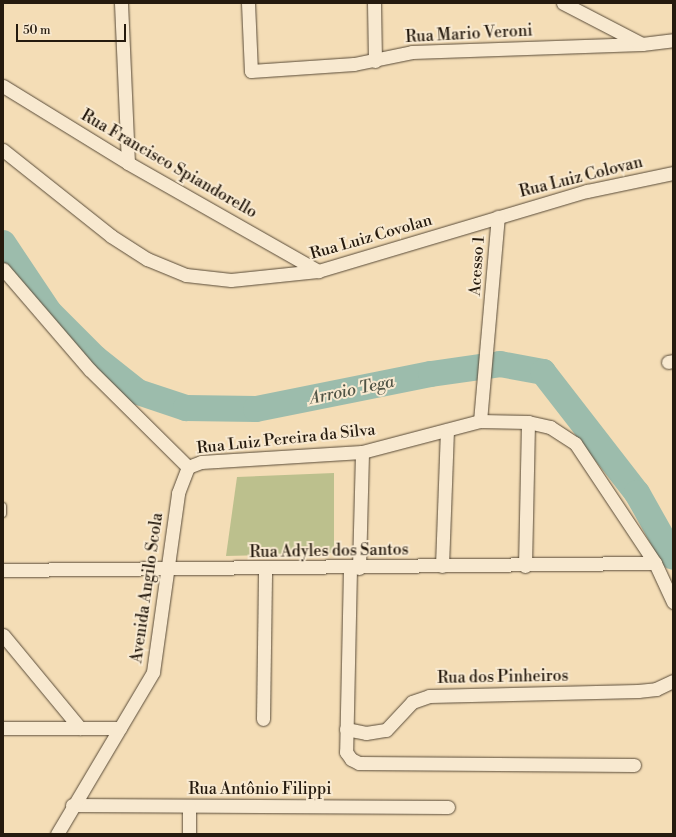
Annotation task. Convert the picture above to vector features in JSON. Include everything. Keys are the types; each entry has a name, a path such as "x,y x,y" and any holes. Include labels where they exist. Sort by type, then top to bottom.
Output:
{"street":[{"path":"121,3 128,163"},
{"name":"Rua Mario Veroni","path":"248,3 251,71 375,61 419,52 642,44 673,40"},
{"path":"374,3 375,61"},
{"path":"563,3 642,44"},
{"name":"Rua Francisco Spiandorello","path":"3,86 128,163 318,271"},
{"name":"Rua Luiz Covolan","path":"3,150 111,236 147,259 180,272 231,280 318,271 498,217"},
{"name":"Rua Luiz Colovan","path":"498,217 587,191 673,172"},
{"name":"Acesso 1","path":"480,421 491,319 498,217"},
{"path":"3,269 90,370 188,467"},
{"name":"Rua Luiz Pereira da Silva","path":"188,467 201,462 362,452 480,421 528,422 550,427 575,443 655,563 673,602"},
{"path":"525,566 528,422"},
{"path":"442,566 447,430"},
{"path":"362,452 354,568 346,752 360,764 634,765"},
{"name":"Avenida Angilo Scola","path":"57,834 72,805 153,672 166,567 178,493 188,467"},
{"name":"Rua Adyles dos Santos","path":"3,570 166,567 265,569 655,563"},
{"path":"263,719 265,569"},
{"path":"3,636 80,728"},
{"name":"Rua dos Pinheiros","path":"346,729 366,733 386,730 412,702 429,696 638,691 656,689 673,681"},
{"path":"3,728 120,728"},
{"name":"Rua Antônio Filippi","path":"72,805 448,807"},
{"path":"189,806 189,834"}],"lane":[{"path":"3,506 3,514"}],"green space":[{"path":"334,473 334,553 226,556 237,477"}],"waterway":[{"name":"Arroio Tega","path":"3,243 49,312 95,358 138,392 186,408 256,409 431,374 500,364 543,372 637,493 673,557"}]}
